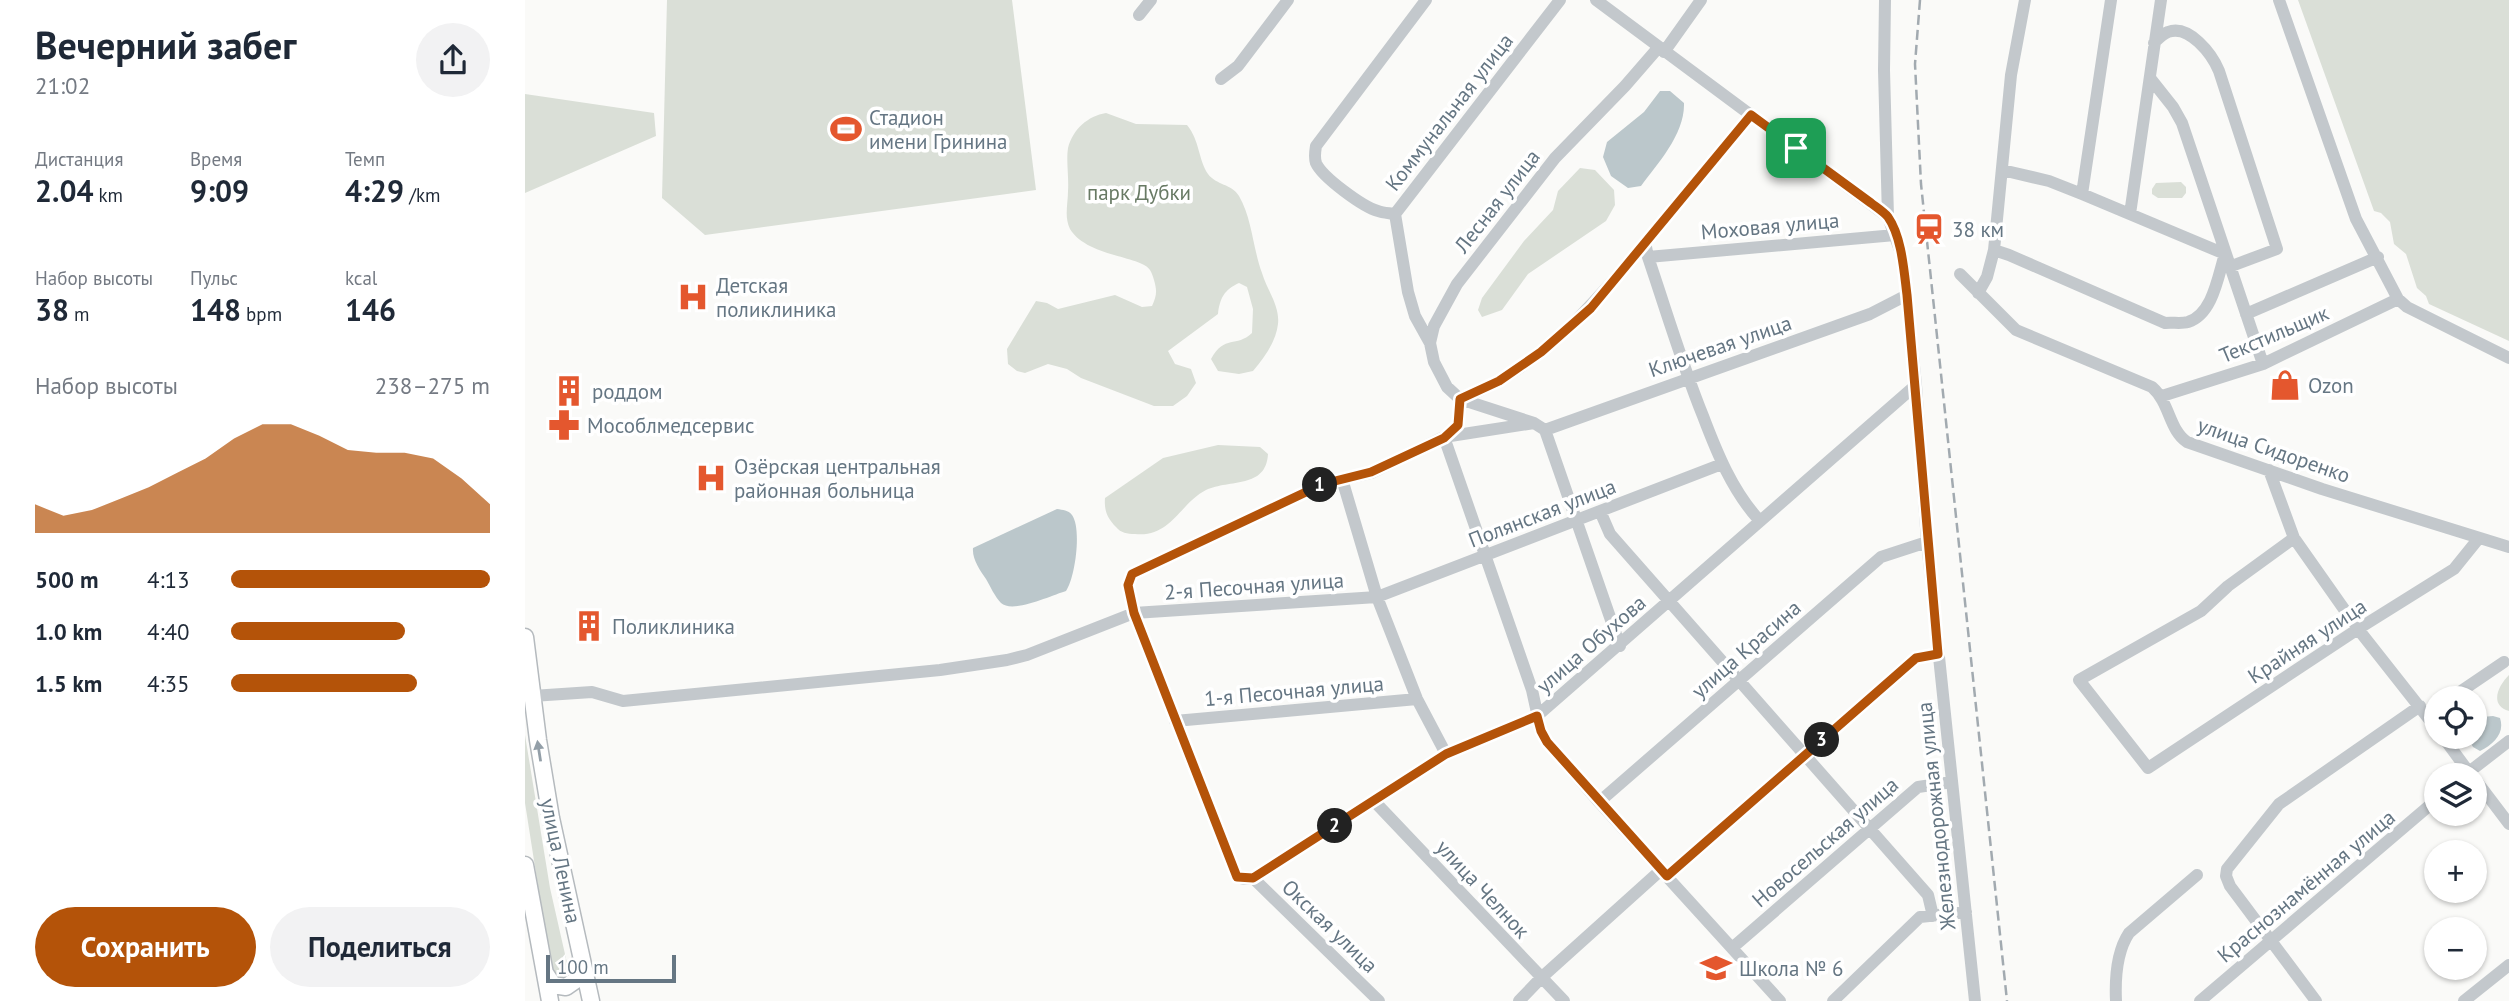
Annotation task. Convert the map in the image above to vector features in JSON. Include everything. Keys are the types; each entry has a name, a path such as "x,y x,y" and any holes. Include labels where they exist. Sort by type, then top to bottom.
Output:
{"main road":[{"name":"улица Ленина","path":"525,637 551,818 591,1001"},
{"name":"улица Ленина","path":"525,865 549,1001"},
{"path":"544,971 553,985 566,987 576,980 582,958"}],"street":[{"path":"1139,15 1151,0"},
{"path":"1221,79 1238,66 1288,0"},
{"path":"1426,0 1316,146 1314,157 1324,174 1363,204 1379,212 1395,214 1408,292 1415,316 1430,343 1434,362 1447,387 1460,399 1540,426 1620,646"},
{"name":"Коммунальная улица","path":"1395,214 1560,0"},
{"path":"1596,0 1888,217"},
{"name":"Лесная улица","path":"1430,343 1434,326 1457,284 1555,158 1661,50 1701,0"},
{"name":"Железнодорожная улица","path":"1885,0 1888,217 1901,253 1907,295 1927,542 1975,1001"},
{"path":"1978,293 1987,277 1994,250 2011,75 2025,0"},
{"path":"2082,194 2111,0"},
{"path":"2130,214 2161,0"},
{"path":"2280,0 2356,219 2398,299 2407,307 2509,358"},
{"path":"2154,43 2165,33 2176,30 2198,41 2210,51 2219,71 2277,249 2229,267"},
{"path":"2150,78 2182,123 2263,364"},
{"path":"1460,399 1499,381 1541,352 1591,308 1751,115"},
{"path":"2002,170 2049,181 2225,254"},
{"name":"Моховая улица","path":"1648,257 1895,235"},
{"path":"1645,242 1688,377 1721,464 1748,508 1759,520"},
{"path":"1994,250 2165,323 2187,322 2200,315 2208,306 2225,254"},
{"path":"2246,314 2378,257"},
{"path":"1960,274 2016,330 2152,387 2162,396"},
{"name":"Ключевая улица","path":"1134,613 1128,585 1132,574 1323,484 1371,472 1444,438 1540,426 1870,314 1907,295"},
{"name":"Текстильщик","path":"2162,396 2263,364 2398,299"},
{"name":"улица Обухова","path":"1253,878 1446,754 1537,716 1916,385"},
{"name":"улица Сидоренко","path":"2162,396 2178,436 2187,442 2479,538 2506,543"},
{"path":"1460,399 1458,425 1444,438 1532,690 1541,731 1547,742 1599,802 1780,1001"},
{"name":"Полянская улица","path":"1377,597 1721,464"},
{"path":"2269,470 2294,538 2358,629 2424,706"},
{"path":"1342,480 1377,597 1417,699 1446,754"},
{"path":"1600,511 1610,534 1928,895 1933,916"},
{"name":"Крайняя улица","path":"2294,538 2228,586 2201,611 2079,680 2148,768 2454,569 2479,538"},
{"name":"улица Красина","path":"1599,802 1881,557 1927,542"},
{"name":"2-я Песочная улица","path":"532,696 592,692 623,701 940,670 1027,655 1134,613 1377,597"},
{"path":"1134,613 1175,722"},
{"path":"1519,1001 1541,978 1916,658 1938,654"},
{"path":"2469,686 2504,662"},
{"name":"1-я Песочная улица","path":"1175,722 1417,699"},
{"path":"2316,1001 2230,886 2226,876 2232,861 2279,804 2424,712"},
{"name":"Окская улица","path":"1175,722 1237,877 1253,878 1379,1001"},
{"path":"2484,763 2509,741"},
{"name":"Новосельская улица","path":"1732,948 1918,787 1952,782"},
{"path":"2487,796 2509,824"},
{"name":"улица Челнок","path":"1374,802 1564,1001"},
{"name":"Краснознамённая улица","path":"2200,1001 2424,810"},
{"path":"2116,1001 2123,942 2129,933 2197,874"},
{"path":"1833,1001 1920,917 1966,912"},
{"path":"2464,1001 2509,965"}],"green space":[{"name":"Стадион имени Гринина","path":"667,0 1012,0 1036,190 705,235 662,198"},
{"path":"2298,0 2509,0 2509,341 2429,304 2426,296 2417,288 2406,254 2394,244 2390,222 2381,213 2374,211"},
{"path":"525,94 654,113 656,136 525,193"},
{"name":"парк Дубки","path":"1106,113 1136,124 1187,125 1208,174 1239,196 1250,224 1259,264 1277,311 1275,337 1253,371 1239,374 1218,371 1211,359 1216,351 1221,346 1241,340 1252,333 1253,309 1247,287 1239,283 1226,292 1218,314 1168,351 1175,364 1191,369 1196,383 1187,396 1173,406 1154,406 1081,378 1067,369 1048,364 1025,373 1008,364 1007,349 1036,301 1058,309 1115,295 1142,307 1152,306 1154,302 1155,284 1151,271 1145,265 1089,245 1078,238 1068,224 1068,148 1082,124"},
{"path":"1580,168 1595,170 1614,190 1615,205 1606,221 1528,274 1502,310 1482,317 1478,310 1482,298 1524,241 1553,210 1558,191"},
{"path":"2181,182 2186,187 2182,198 2158,198 2152,194 2156,183"},
{"path":"1218,445 1260,447 1268,454 1266,465 1254,478 1206,490 1158,531 1147,534 1122,532 1110,520 1105,498 1163,458"},
{"path":"2509,675 2509,711 2499,704 2497,695"},
{"path":"525,735 550,888 567,963 568,970 565,976 560,978 554,977 551,969 525,803"}],"shaded area":[{"path":"1660,91 1670,91 1684,103 1680,126 1669,148 1641,186 1628,188 1611,176 1603,157 1607,142 1644,112"},
{"path":"1057,509 1072,515 1077,531 1074,565 1066,591 1023,605 1007,606 1001,603 977,564 973,548"},
{"path":"2487,717 2500,718 2501,729 2487,747"}],"railway":[{"path":"1920,0 1915,64 1921,184 2007,1001"}],"place":[{"name":"Стадион имени Гринина","path":"846,129"},
{"name":"38 км","path":"1929,229"},
{"name":"Детская поликлиника","path":"693,297"},
{"name":"Ozon","path":"2285,385"},
{"name":"роддом","path":"569,391"},
{"name":"Мособлмедсервис","path":"564,425"},
{"name":"Озёрская центральная районная больница","path":"711,478"},
{"name":"Поликлиника","path":"589,626"},
{"name":"Школа № 6","path":"1716,968"}],"route":[{"path":"1751,115 1796,148 1888,217 1901,253 1916,385 1938,654 1916,658 1667,876 1547,742 1537,716 1446,754 1253,878 1237,877 1134,613 1128,585 1132,574 1323,484 1371,472 1444,438 1458,425 1460,399 1499,381 1541,352 1591,308 1751,115"}]}
